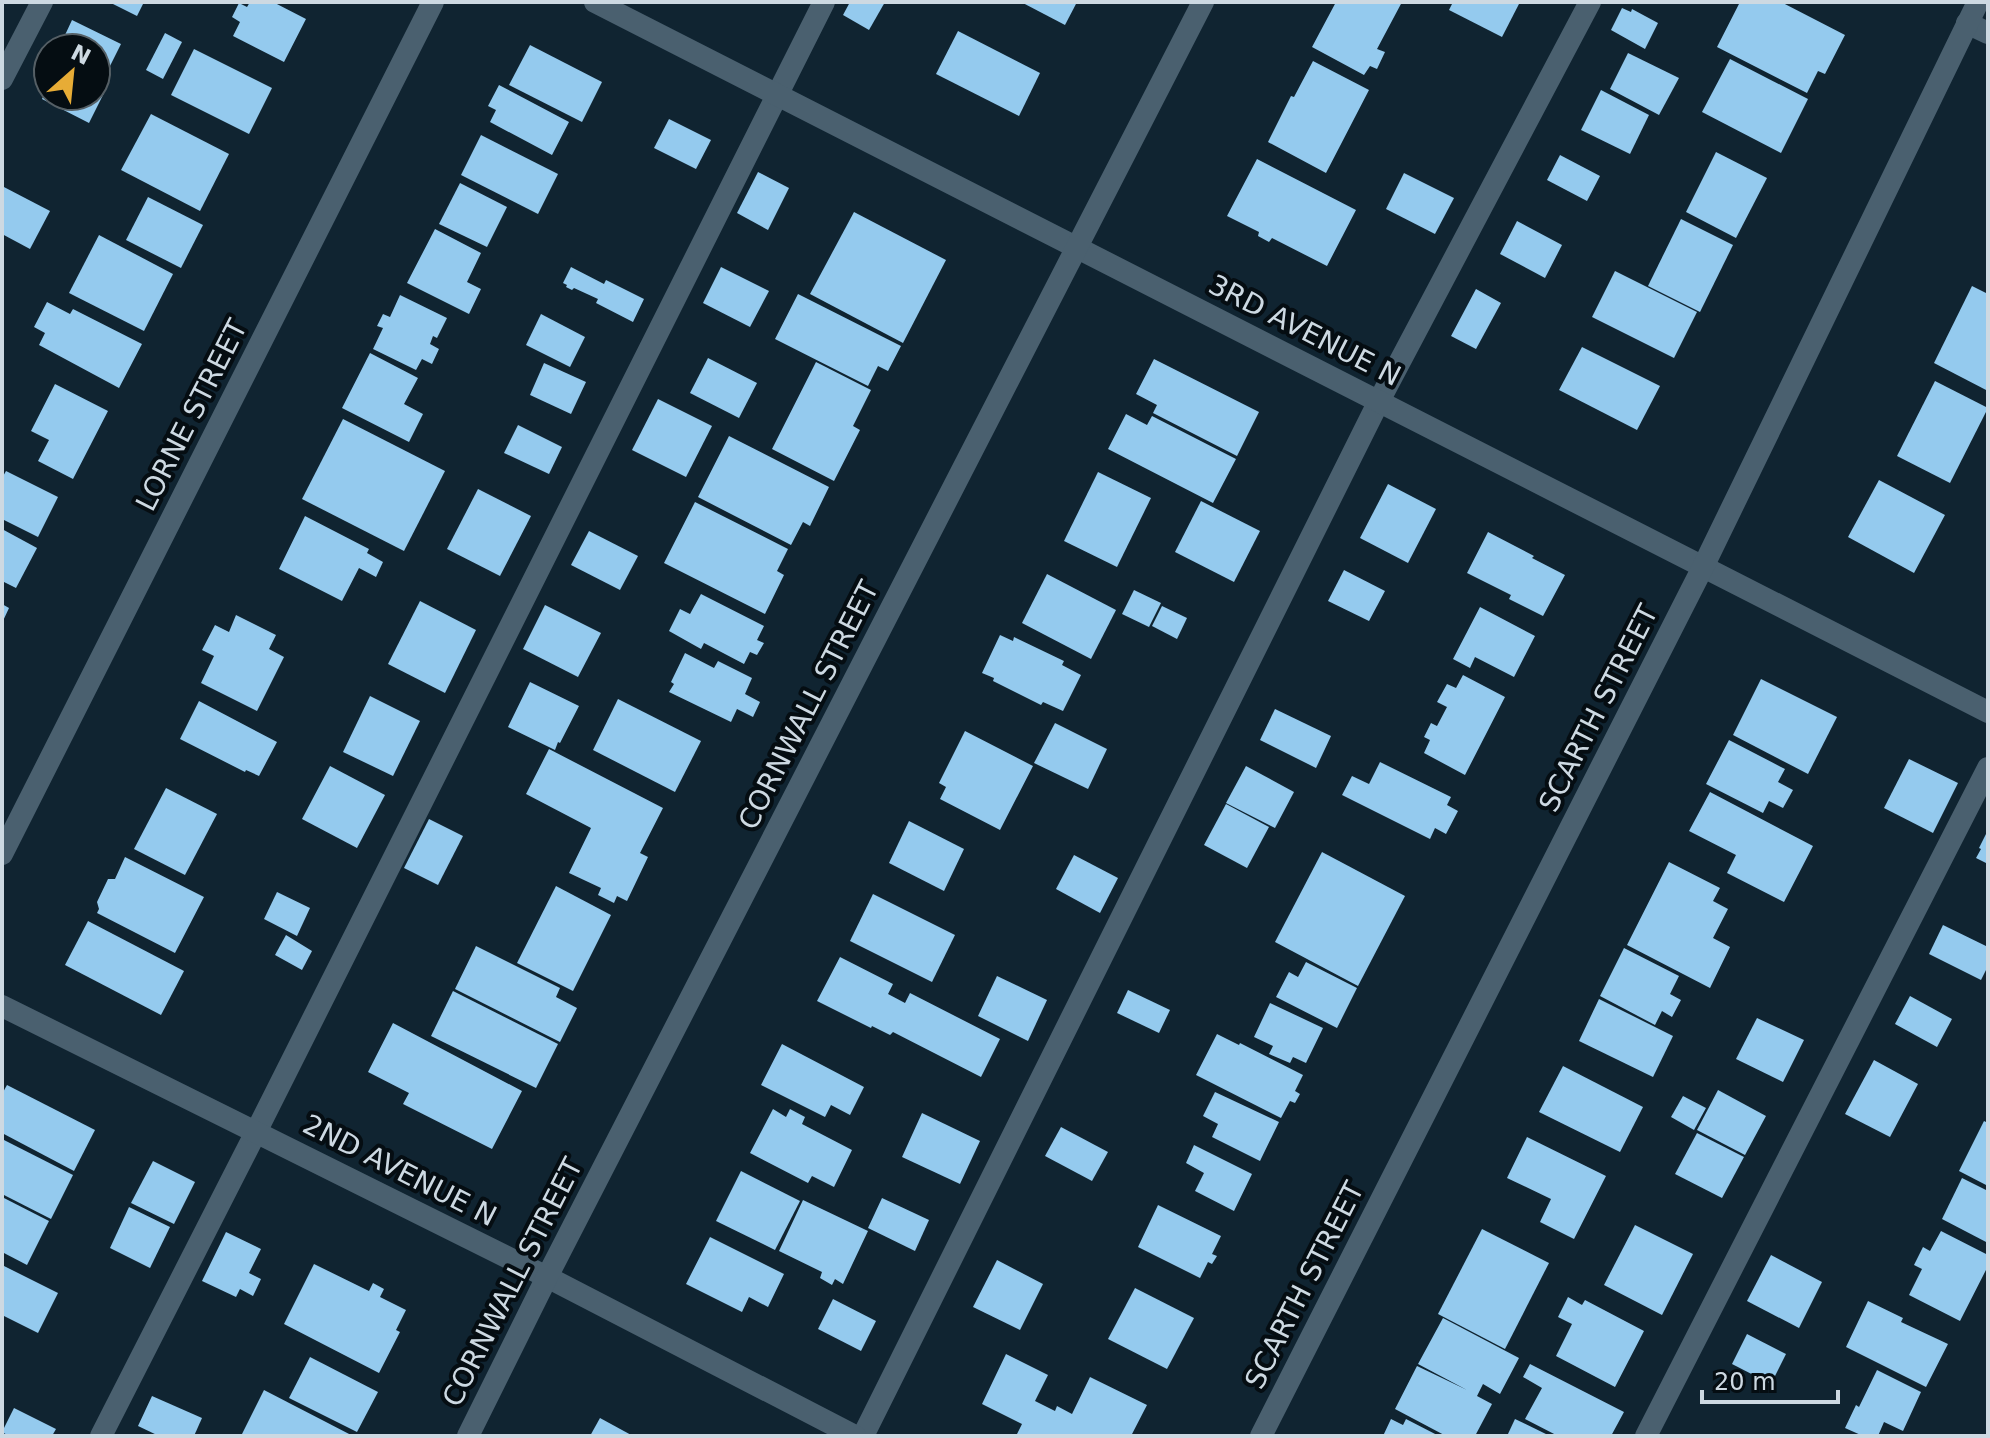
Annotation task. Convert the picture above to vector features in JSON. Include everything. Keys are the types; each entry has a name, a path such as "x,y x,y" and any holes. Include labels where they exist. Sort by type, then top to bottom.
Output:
{"street":[{"path":"2,79 42,2"},
{"name":"LORNE STREET","path":"2,854 433,2"},
{"name":"3RD AVENUE N","path":"595,2 1988,712"},
{"path":"101,1436 824,2"},
{"name":"CORNWALL STREET","path":"468,1436 1203,2"},
{"path":"863,1436 1379,401 1590,2"},
{"name":"SCARTH STREET","path":"1261,1436 1703,567 1978,2"},
{"path":"1967,23 1988,33"},
{"path":"1646,1436 1988,768"},
{"name":"2ND AVENUE N","path":"2,1006 547,1277 855,1436"}],"building":[{"path":"109,2 144,2 137,16"},
{"path":"250,2 273,2 306,19 284,62 233,36 240,22 232,17 239,3 247,7"},
{"path":"850,2 885,2 869,30 843,15"},
{"path":"1021,2 1077,2 1065,25"},
{"path":"1336,2 1402,2 1377,49 1385,52 1377,69 1370,66 1364,75 1312,47"},
{"path":"1453,2 1520,2 1502,37 1449,10"},
{"path":"1740,2 1781,2 1845,35 1825,74 1818,71 1807,93 1717,47"},
{"path":"1622,8 1631,12 1632,9 1658,23 1645,49 1611,30"},
{"path":"72,20 96,32 66,32"},
{"path":"958,31 1040,73 1019,116 936,74"},
{"path":"165,33 182,42 163,79 146,70"},
{"path":"112,40 121,44 112,62"},
{"path":"530,45 602,82 582,122 509,85"},
{"path":"194,49 272,88 249,134 171,95"},
{"path":"1628,53 1679,78 1659,115 1610,89"},
{"path":"1730,59 1808,99 1781,153 1702,112"},
{"path":"1313,61 1369,90 1326,173 1268,142"},
{"path":"499,85 569,122 552,155 490,122 496,110 488,106"},
{"path":"1601,90 1649,115 1630,154 1581,130"},
{"path":"67,112 94,112 89,123"},
{"path":"151,114 229,154 200,211 121,170"},
{"path":"669,119 711,140 696,169 654,148"},
{"path":"481,135 558,174 538,214 461,175"},
{"path":"1716,152 1767,178 1736,238 1686,212"},
{"path":"1560,155 1600,176 1587,201 1547,180"},
{"path":"1257,159 1356,210 1327,266 1272,238 1269,242 1258,236 1259,232 1227,216"},
{"path":"758,172 789,188 768,230 737,213"},
{"path":"1404,173 1454,198 1435,234 1386,209"},
{"path":"460,183 507,207 487,247 439,224"},
{"path":"2,186 50,211 30,249 2,234"},
{"path":"148,197 203,225 181,268 126,240"},
{"path":"854,212 946,260 903,343 810,294"},
{"path":"1681,219 1733,245 1700,312 1648,286"},
{"path":"1517,221 1562,245 1545,278 1500,254"},
{"path":"435,229 481,253 467,282 481,289 469,314 407,283"},
{"path":"99,235 173,274 144,331 69,293"},
{"path":"571,267 644,299 633,322 596,303 598,299 566,287 563,283"},
{"path":"721,267 769,291 750,327 703,303"},
{"path":"1615,271 1697,312 1674,358 1592,317"},
{"path":"1972,286 1988,294 1988,391 1934,363"},
{"path":"1476,289 1501,303 1476,349 1451,336"},
{"path":"798,294 901,346 888,371 878,366 868,386 775,339"},
{"path":"400,295 447,318 437,338 433,336 430,344 439,349 432,364 422,359 416,370 373,349 383,328 377,326 383,314 390,317"},
{"path":"47,302 70,314 73,309 142,344 119,388 39,345 45,333 34,327"},
{"path":"541,314 585,337 570,367 526,345"},
{"path":"1582,347 1660,386 1637,430 1559,390"},
{"path":"370,353 418,378 404,404 423,414 409,442 342,408"},
{"path":"708,358 757,383 739,418 690,393"},
{"path":"1154,359 1259,412 1237,456 1153,413 1157,405 1136,394"},
{"path":"816,362 871,390 853,426 860,430 834,481 772,449"},
{"path":"544,363 586,382 571,414 530,395"},
{"path":"1935,381 1988,408 1950,483 1897,456"},
{"path":"55,384 108,411 73,479 38,461 49,440 31,431"},
{"path":"658,399 712,426 686,477 632,450"},
{"path":"1126,414 1147,425 1152,416 1236,459 1213,503 1108,449"},
{"path":"343,419 445,471 404,551 302,499"},
{"path":"518,425 562,447 549,474 504,453"},
{"path":"729,436 829,487 810,526 803,522 791,545 698,497"},
{"path":"6,471 58,497 38,537 2,519 2,478"},
{"path":"1098,472 1151,498 1117,567 1064,541"},
{"path":"1879,480 1945,515 1914,573 1848,537"},
{"path":"1388,484 1436,509 1408,563 1360,538"},
{"path":"478,489 531,516 500,576 447,549"},
{"path":"1201,501 1260,531 1234,582 1175,552"},
{"path":"695,502 788,549 777,571 784,575 765,614 664,563"},
{"path":"305,516 369,549 367,553 383,562 376,577 359,568 342,601 279,569"},
{"path":"2,529 37,548 16,588 2,581"},
{"path":"589,531 638,556 620,590 571,565"},
{"path":"1488,532 1565,575 1543,616 1509,599 1511,595 1467,573"},
{"path":"1344,570 1385,591 1369,621 1328,601"},
{"path":"1047,574 1116,610 1091,659 1022,623"},
{"path":"1134,590 1161,603 1149,627 1122,614"},
{"path":"701,594 764,626 757,640 764,643 757,655 750,652 744,664 704,643 701,649 669,631 680,609 690,614"},
{"path":"420,601 476,630 445,693 388,664"},
{"path":"2,604 9,608 2,623"},
{"path":"545,605 601,633 578,677 523,649"},
{"path":"1162,606 1187,618 1177,639 1152,626"},
{"path":"1480,607 1535,636 1514,677 1475,657 1470,668 1453,659"},
{"path":"236,615 276,635 269,649 284,657 257,711 201,683 214,656 202,650 215,625 229,632"},
{"path":"1000,635 1013,641 1014,637 1064,661 1062,665 1081,675 1063,711 1043,702 1041,705 982,673"},
{"path":"685,653 714,668 718,661 752,678 745,694 760,702 753,717 737,709 731,722 669,692"},
{"path":"1463,675 1505,697 1465,775 1424,753 1430,740 1424,737 1431,723 1437,726 1447,707 1437,702 1447,684 1456,688"},
{"path":"1761,679 1837,717 1808,774 1733,735"},
{"path":"530,682 579,706 555,750 508,727"},
{"path":"370,696 420,721 393,776 343,752"},
{"path":"618,699 701,741 675,792 593,750"},
{"path":"199,701 277,742 259,776 180,739"},
{"path":"1275,709 1331,736 1316,768 1260,740"},
{"path":"1055,723 1107,749 1088,789 1034,763"},
{"path":"965,731 1033,766 1000,830 940,799 946,787 939,783"},
{"path":"1729,740 1785,769 1778,782 1793,790 1783,808 1769,801 1763,813 1706,784"},
{"path":"549,749 663,808 640,853 648,857 627,901 617,896 614,903 598,895 601,888 569,873 591,828 526,794"},
{"path":"1909,759 1958,783 1933,833 1884,808"},
{"path":"1380,762 1451,797 1447,805 1458,811 1446,834 1435,828 1430,839 1342,795 1352,776 1369,784"},
{"path":"330,766 385,795 357,848 302,819"},
{"path":"1246,766 1294,792 1275,828 1226,803"},
{"path":"166,788 217,814 185,875 134,849"},
{"path":"1710,792 1813,846 1784,902 1727,873 1736,855 1689,831"},
{"path":"1226,804 1269,827 1247,868 1204,845"},
{"path":"429,819 463,836 438,885 404,868"},
{"path":"909,821 964,849 944,891 889,863"},
{"path":"1988,830 1988,864 1976,858"},
{"path":"1322,852 1405,896 1358,986 1275,942"},
{"path":"1074,855 1118,878 1100,913 1056,889"},
{"path":"125,857 204,897 175,953 97,913 97,902 108,879 115,879"},
{"path":"1669,862 1720,888 1713,901 1728,909 1713,938 1730,947 1710,988 1627,945"},
{"path":"556,886 611,915 573,991 517,963"},
{"path":"277,892 310,908 297,936 264,919"},
{"path":"873,894 955,935 932,982 850,941"},
{"path":"88,921 184,971 161,1015 65,965"},
{"path":"1943,925 1988,947 1988,966 1981,980 1929,954"},
{"path":"286,935 312,951 302,970 275,955"},
{"path":"476,946 560,988 556,997 577,1008 560,1042 455,989"},
{"path":"1624,948 1679,976 1670,994 1681,1000 1672,1017 1662,1011 1655,1025 1600,996"},
{"path":"840,957 893,984 888,994 905,1003 910,993 1000,1039 981,1077 893,1032 890,1035 871,1028 817,1001"},
{"path":"1306,962 1357,988 1337,1028 1276,997 1289,972 1298,977"},
{"path":"997,976 1047,1000 1028,1041 978,1016"},
{"path":"1128,990 1170,1010 1159,1033 1117,1013"},
{"path":"453,991 558,1044 536,1088 431,1036"},
{"path":"1910,996 1952,1019 1937,1047 1895,1024"},
{"path":"1599,999 1673,1036 1653,1077 1579,1041"},
{"path":"1270,1003 1323,1028 1306,1063 1293,1057 1290,1063 1269,1054 1273,1046 1254,1037"},
{"path":"1757,1018 1804,1040 1783,1082 1736,1059"},
{"path":"393,1023 522,1091 492,1149 403,1104 409,1093 368,1072"},
{"path":"1217,1034 1303,1075 1295,1091 1300,1094 1295,1103 1290,1101 1281,1118 1196,1075"},
{"path":"782,1044 864,1087 850,1115 831,1105 825,1117 761,1085"},
{"path":"1874,1060 1918,1084 1890,1137 1845,1114"},
{"path":"1563,1066 1643,1107 1620,1152 1539,1112"},
{"path":"7,1085 95,1130 74,1171 2,1133 2,1094"},
{"path":"1718,1090 1766,1116 1745,1155 1697,1130"},
{"path":"1215,1092 1279,1122 1260,1161 1212,1137 1218,1124 1203,1116"},
{"path":"1683,1096 1706,1108 1694,1130 1671,1117"},
{"path":"773,1109 786,1117 790,1109 805,1117 802,1124 852,1150 834,1187 812,1176 808,1183 750,1153"},
{"path":"922,1113 980,1141 960,1184 902,1157"},
{"path":"1984,1121 1988,1123 1988,1186 1959,1171"},
{"path":"1061,1127 1108,1152 1092,1181 1045,1156"},
{"path":"1697,1133 1744,1157 1722,1198 1675,1174"},
{"path":"1527,1137 1606,1176 1574,1239 1540,1222 1551,1199 1507,1178"},
{"path":"2,1139 73,1175 51,1219 2,1194"},
{"path":"1194,1145 1252,1174 1234,1211 1195,1191 1204,1173 1186,1163"},
{"path":"153,1161 195,1182 174,1224 131,1203"},
{"path":"741,1171 800,1201 775,1250 716,1221"},
{"path":"1962,1178 1988,1191 1988,1243 1942,1219"},
{"path":"2,1197 49,1221 27,1265 2,1252"},
{"path":"882,1198 929,1220 915,1251 868,1228"},
{"path":"803,1200 868,1231 843,1284 835,1279 832,1285 820,1278 822,1272 779,1251"},
{"path":"1158,1205 1221,1236 1212,1254 1217,1256 1212,1264 1208,1262 1200,1278 1138,1247"},
{"path":"129,1207 170,1227 150,1268 110,1248"},
{"path":"1635,1225 1693,1254 1662,1315 1604,1285"},
{"path":"1482,1229 1549,1263 1505,1349 1438,1314"},
{"path":"1941,1231 1988,1255 1988,1266 1960,1321 1909,1295 1922,1269 1914,1265 1923,1247 1930,1251"},
{"path":"226,1232 261,1249 249,1273 261,1279 253,1296 240,1289 236,1297 202,1281"},
{"path":"710,1237 784,1274 768,1307 749,1297 742,1312 686,1284"},
{"path":"1771,1255 1822,1282 1799,1328 1747,1301"},
{"path":"997,1260 1043,1284 1020,1330 973,1307"},
{"path":"314,1264 369,1291 373,1283 384,1289 380,1297 406,1310 396,1330 400,1332 379,1373 284,1324"},
{"path":"2,1265 58,1293 38,1333 2,1315"},
{"path":"1135,1288 1194,1318 1167,1369 1108,1339"},
{"path":"1568,1297 1582,1305 1585,1300 1644,1331 1615,1387 1556,1356 1572,1324 1558,1317"},
{"path":"833,1299 876,1321 861,1351 818,1329"},
{"path":"1868,1301 1903,1318 1901,1322 1948,1344 1926,1387 1846,1347"},
{"path":"1443,1318 1519,1358 1500,1394 1483,1384 1477,1396 1492,1404 1475,1436 1446,1436 1395,1409 1417,1366 1467,1390 1418,1364"},
{"path":"1747,1334 1786,1354 1771,1384 1732,1364"},
{"path":"1006,1354 1048,1375 1035,1401 1055,1411 1057,1406 1072,1414 1090,1377 1147,1405 1131,1436 1016,1436 1022,1424 982,1404"},
{"path":"310,1357 378,1392 357,1432 289,1398"},
{"path":"1530,1364 1624,1412 1611,1436 1558,1436 1525,1419 1542,1388 1523,1377"},
{"path":"1877,1370 1921,1392 1903,1431 1884,1422 1878,1436 1863,1436 1845,1428"},
{"path":"264,1390 353,1436 242,1434"},
{"path":"152,1396 202,1418 194,1436 159,1436 138,1426"},
{"path":"14,1408 56,1429 52,1436 9,1436 2,1432"},
{"path":"600,1418 633,1436 590,1436"},
{"path":"1391,1419 1403,1425 1406,1419 1439,1436 1383,1436"},
{"path":"1515,1419 1550,1436 1507,1436"}]}
